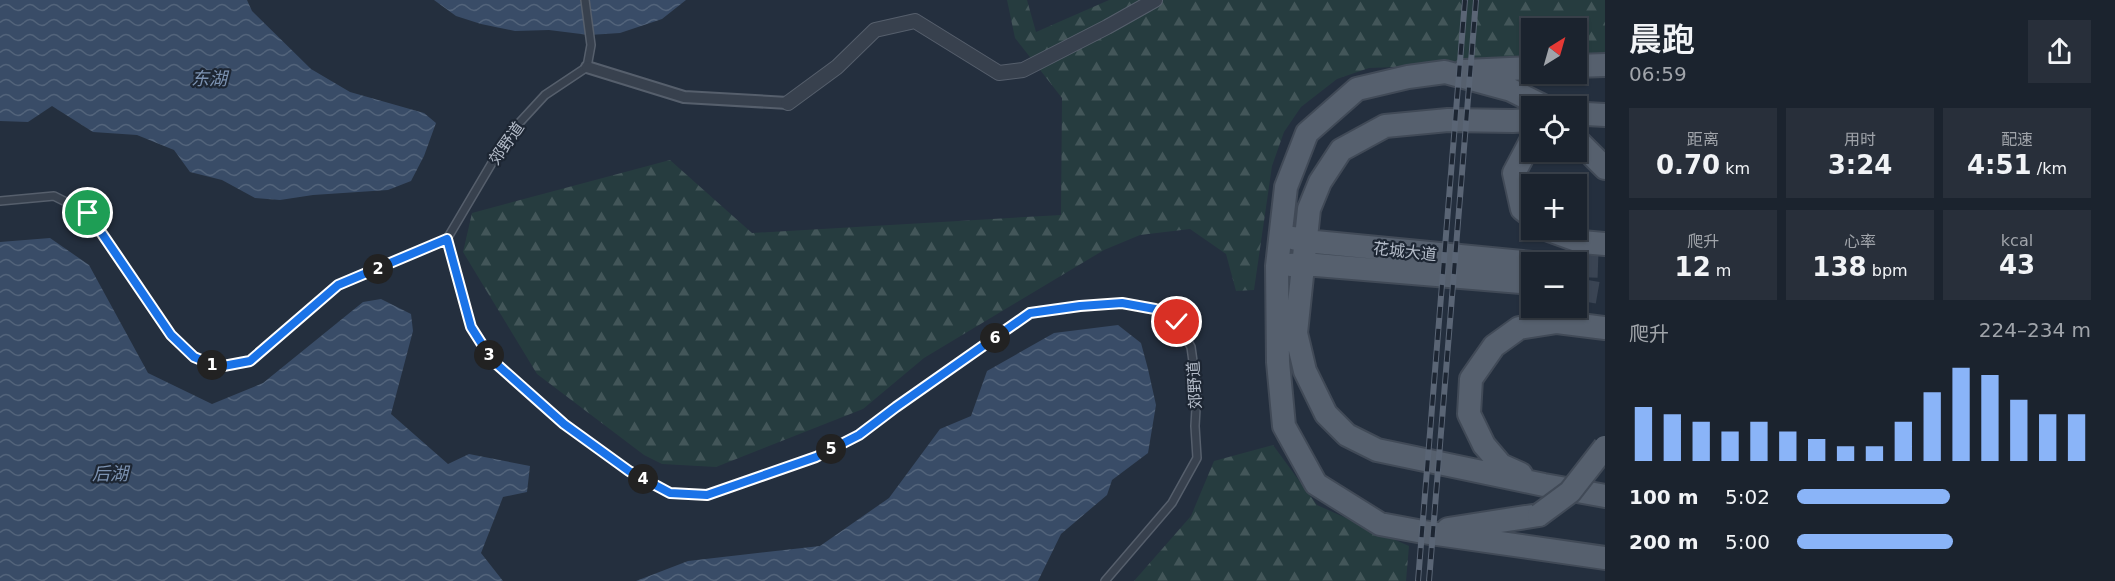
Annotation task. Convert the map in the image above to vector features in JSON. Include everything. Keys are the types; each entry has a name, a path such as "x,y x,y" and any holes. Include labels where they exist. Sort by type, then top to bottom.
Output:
{"main road":[{"path":"1587,66 1605,65"},
{"path":"1521,68 1444,72 1408,77 1357,89 1307,133 1286,187 1276,266 1278,362 1284,426 1316,484 1380,524 1605,558"},
{"path":"1444,72 1511,90 1523,96"},
{"path":"1521,121 1448,120 1385,126 1341,150 1320,182 1309,209 1296,333 1305,371 1326,414 1347,435 1377,450 1605,496"},
{"path":"1587,150 1603,166"},
{"path":"1521,160 1514,173 1521,204"},
{"name":"花城大道","path":"1280,234 1305,241 1521,262"},
{"path":"1576,240 1605,244"},
{"path":"1276,266 1304,264 1521,282"},
{"path":"1544,485 1501,465 1484,445 1469,414 1471,379 1494,346 1519,328 1557,322 1605,328"},
{"path":"1423,532 1539,515 1570,492 1605,447"}],"street":[{"path":"587,67 684,96 788,103 837,67 875,30 915,21 999,73 1023,70 1155,0"}],"lane":[{"path":"585,0 591,45 587,67"},
{"name":"郊野道","path":"587,67 545,95 509,134 447,239 471,327 492,360 564,424 629,471 670,493 707,495 753,480 833,448 859,435 1030,313 1122,303 1155,309 1177,322 1191,347 1197,390 1195,426 1197,458 1172,503 1105,581"},
{"path":"0,201 54,196 88,213 171,335 194,357 218,367 250,361 338,285 447,239"}],"green space":[{"path":"1007,0 1027,0 1036,32 1109,0 1605,0 1605,58 1587,59 1587,18 1521,18 1521,62 1369,68 1337,79 1301,107 1284,132 1272,166 1254,290 1236,291 1226,254 1190,229 1140,235 1104,250 924,358 863,409 716,467 662,464 644,455 537,374 463,252 472,213 670,160 752,233 1061,215 1062,98 1015,38"},
{"path":"1273,445 1317,505 1409,546 1406,581 1134,581 1191,516 1214,461"}],"water":[{"name":"东湖","path":"0,0 247,0 252,11 311,69 350,92 424,113 436,123 424,156 411,181 388,190 313,195 280,200 255,198 222,180 190,172 174,150 137,135 93,132 52,106 28,122 0,121"},
{"path":"434,0 686,0 662,19 620,33 589,35 549,30 515,31 481,24 456,16"},
{"name":"后湖","path":"50,238 89,265 148,373 212,404 263,383 363,302 381,299 411,314 413,331 391,414 448,464 469,454 530,466 527,492 503,497 481,553 503,581 0,581 0,242"},
{"path":"1118,325 1141,343 1148,369 1156,405 1148,453 1112,480 1107,495 1061,534 1038,581 636,581 688,561 820,546 889,498 940,429 971,416 987,371 1054,333"}],"tunnel":[{"path":"1587,266 1605,267"},
{"path":"1587,291 1605,294"}],"railway":[{"path":"1418,581 1465,0"},
{"path":"1429,581 1476,0"}],"route":[{"path":"88,213 171,335 194,357 218,367 250,361 338,285 447,239 471,327 492,360 564,424 629,471 670,493 707,495 816,457 859,435 980,346 1030,313 1122,303 1155,309 1177,322"}]}
